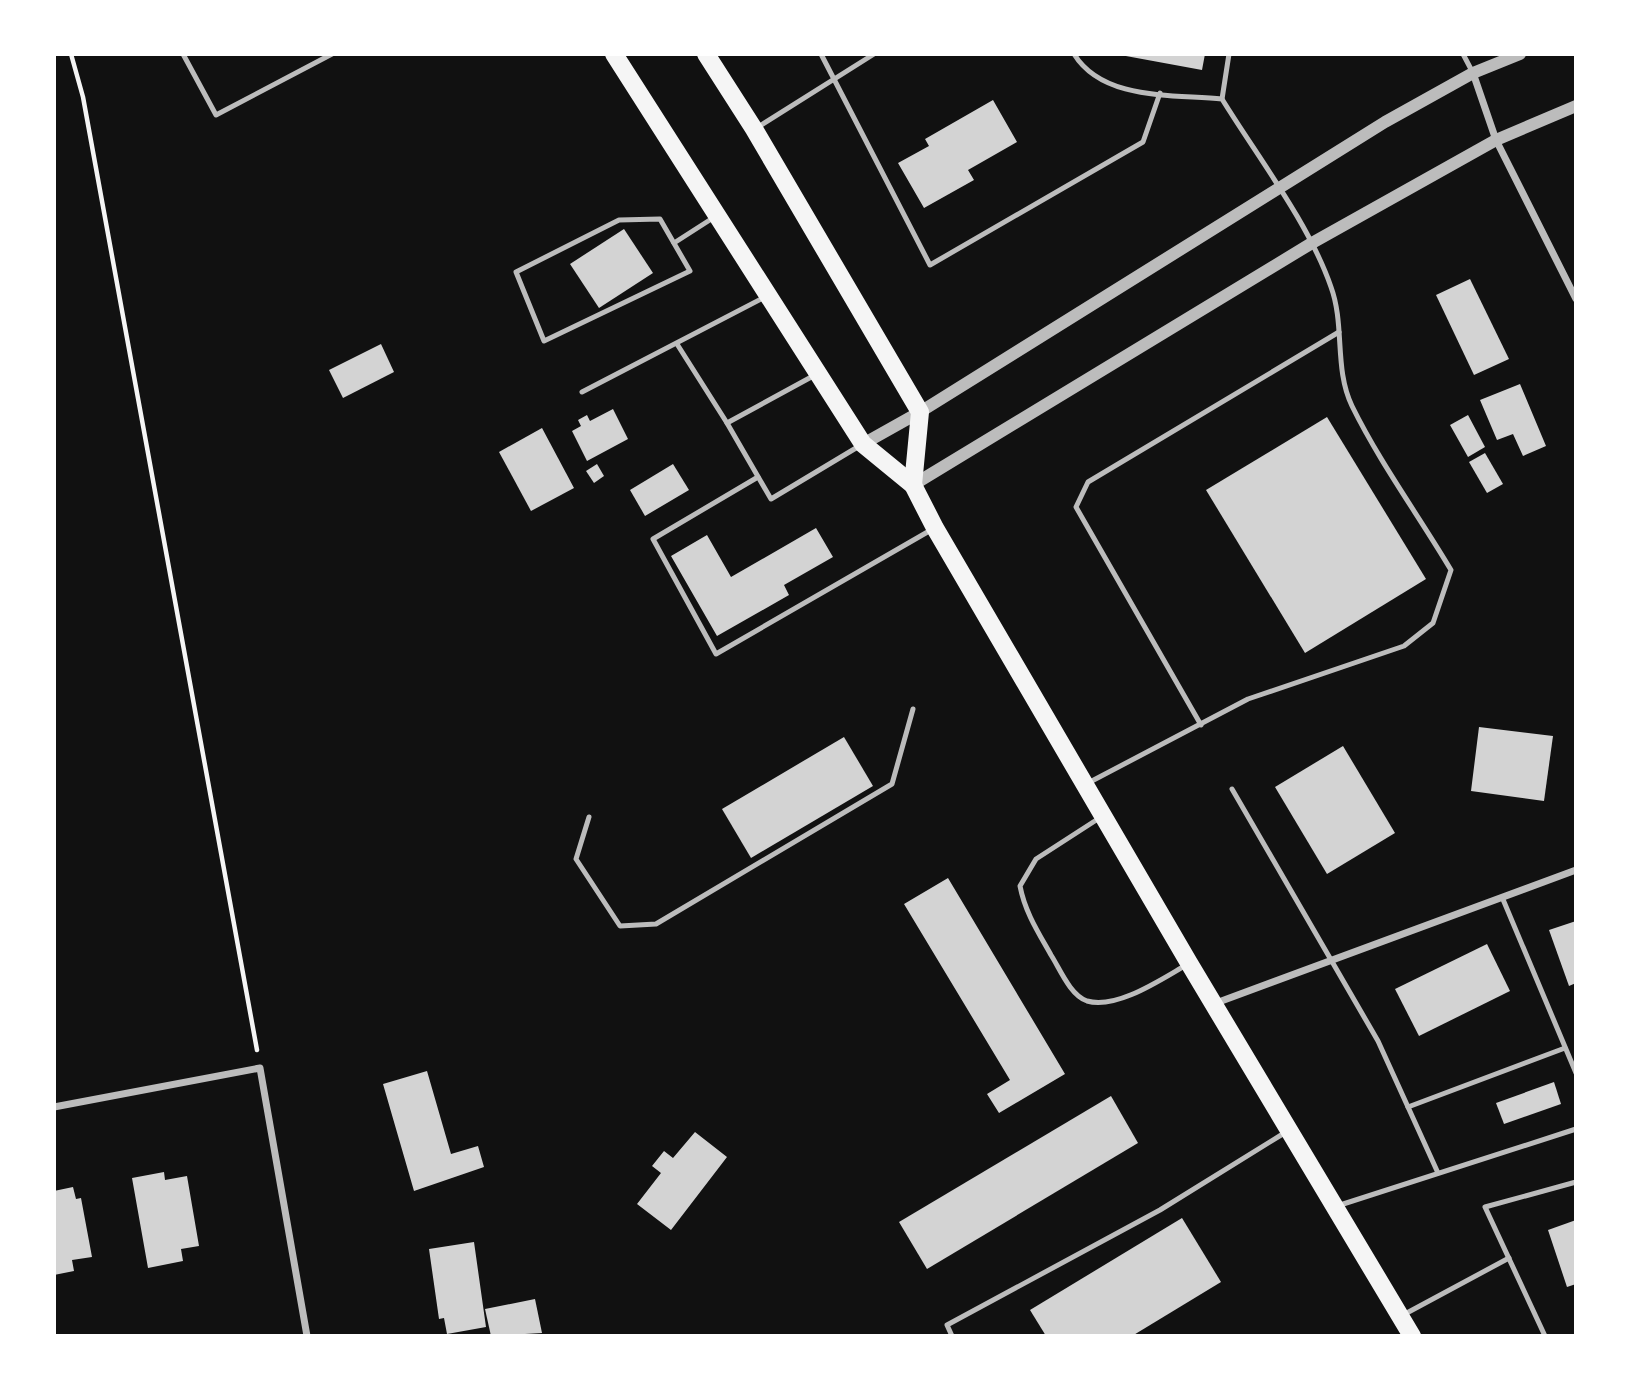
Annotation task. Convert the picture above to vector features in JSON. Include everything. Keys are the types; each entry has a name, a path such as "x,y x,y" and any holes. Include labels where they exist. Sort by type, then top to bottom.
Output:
{"main road":[{"path":"614,54 863,444 913,485 935,528 1189,963 1216,1003 1412,1336"},
{"path":"706,54 754,129 920,412 913,485"}],"street":[{"path":"863,444 920,412 1385,122 1473,73 1520,54"},
{"path":"1473,73 1496,140 1576,299"},
{"path":"913,485 1312,243 1496,140 1576,106"},
{"path":"1216,1003 1576,870"},
{"path":"54,1107 260,1068 307,1336"}],"lane":[{"path":"183,54 216,115 332,54"},
{"path":"821,54 835,76 930,265 1143,142 1160,93"},
{"path":"754,129 874,54"},
{"path":"1074,54 1083,69 1102,82 1128,90 1222,99"},
{"path":"1085,784 1248,699 1404,646 1433,622 1451,570 1351,404 1341,360 1340,317 1331,286 1312,243 1222,99 1229,54"},
{"path":"1463,54 1473,73"},
{"path":"674,243 717,215"},
{"path":"660,219 674,243 690,271 544,341 516,272 619,220 660,219"},
{"path":"582,392 770,295"},
{"path":"1201,725 1076,506 1088,482 1339,332"},
{"path":"677,344 771,499 863,444"},
{"path":"727,423 817,374"},
{"path":"758,477 653,539 716,654 935,528"},
{"path":"589,817 576,859 620,926 656,924 892,784 913,709"},
{"path":"1232,789 1378,1041 1438,1173"},
{"path":"1104,816 1036,859 1020,886 1024,909 1072,989 1087,1001 1109,1001 1133,994 1189,963"},
{"path":"1502,897 1576,1073"},
{"path":"1408,1107 1565,1048"},
{"path":"1334,1207 1576,1129"},
{"path":"952,1336 947,1325 1160,1210 1289,1130"},
{"path":"1545,1336 1485,1207 1576,1182"},
{"path":"1400,1317 1509,1258"}],"path":[{"path":"71,54 83,97 260,1068"}],"building":[{"path":"1115,54 1205,54 1202,70"},
{"path":"993,100 1017,142 968,170 974,180 924,208 898,163 929,146 925,139"},
{"path":"624,229 653,273 599,308 570,264"},
{"path":"1470,279 1509,359 1474,375 1436,295"},
{"path":"381,344 394,372 343,398 329,370"},
{"path":"1520,384 1546,446 1523,456 1513,434 1497,440 1480,400"},
{"path":"613,409 628,439 587,461 572,431 581,426 578,420 587,415 590,421"},
{"path":"1468,415 1485,447 1468,457 1450,425"},
{"path":"1327,417 1426,579 1305,653 1206,490"},
{"path":"542,428 574,488 531,511 499,452"},
{"path":"1485,453 1503,484 1487,493 1469,462"},
{"path":"597,464 604,476 594,483 586,471"},
{"path":"673,464 689,490 645,516 630,490"},
{"path":"816,528 833,557 784,585 789,595 717,636 671,556 707,535 731,577"},
{"path":"1479,727 1553,736 1544,801 1471,791"},
{"path":"844,737 873,786 751,858 722,809"},
{"path":"1343,746 1395,833 1327,874 1275,787"},
{"path":"948,878 1065,1074 999,1113 987,1094 1010,1080 904,904"},
{"path":"1576,921 1576,983 1569,986 1549,930"},
{"path":"1487,944 1510,991 1419,1036 1395,989"},
{"path":"427,1071 451,1154 478,1146 484,1167 414,1191 383,1084"},
{"path":"1554,1082 1561,1104 1504,1124 1496,1103"},
{"path":"1111,1096 1138,1143 927,1269 899,1222"},
{"path":"695,1132 727,1157 671,1230 637,1204 661,1173 652,1166 664,1151 673,1158"},
{"path":"164,1172 165,1180 187,1176 199,1246 181,1249 183,1261 148,1268 132,1178"},
{"path":"73,1187 76,1199 81,1198 92,1257 72,1260 74,1271 54,1275 54,1191"},
{"path":"1182,1218 1221,1282 1132,1336 1046,1336 1030,1310"},
{"path":"1576,1220 1576,1284 1567,1287 1548,1230"},
{"path":"474,1242 486,1327 447,1334 444,1318 439,1319 429,1249"},
{"path":"535,1299 542,1333 491,1336 485,1309"}]}
